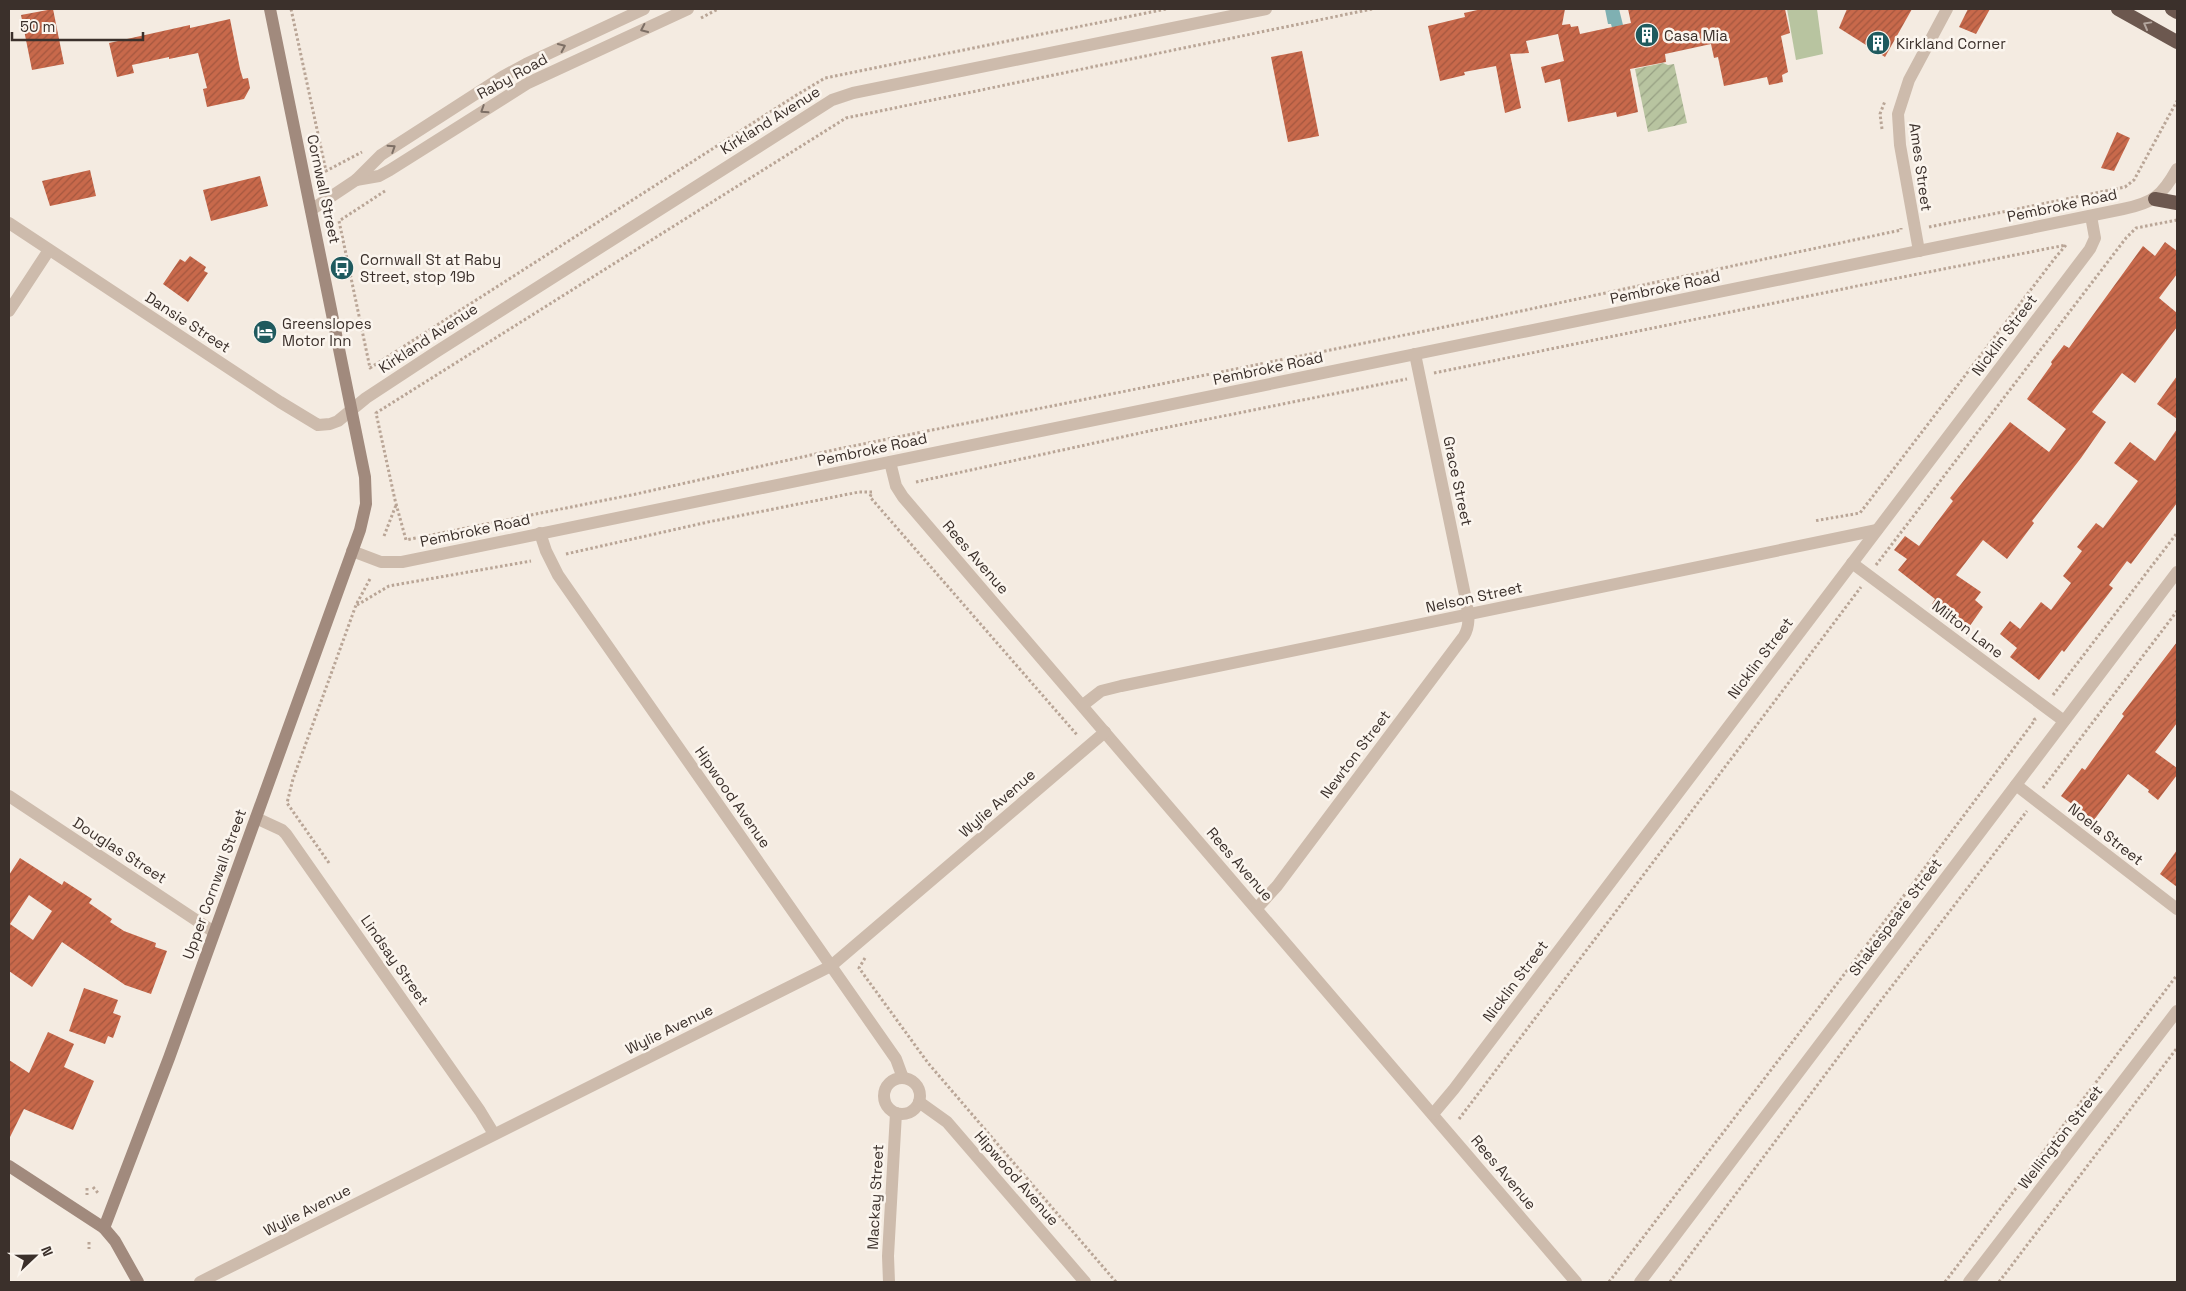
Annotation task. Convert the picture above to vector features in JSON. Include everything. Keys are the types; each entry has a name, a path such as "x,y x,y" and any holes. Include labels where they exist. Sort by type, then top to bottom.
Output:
{"highway":[{"path":"2118,9 2177,42"},
{"path":"2172,9 2177,12"},
{"path":"2154,199 2177,203"}],"main road":[{"name":"Cornwall Street","path":"270,9 352,409 366,492 364,516 352,551"},
{"name":"Upper Cornwall Street","path":"104,1228 169,1058 352,551"},
{"path":"9,1166 104,1228 115,1241 138,1282"}],"street":[{"name":"Raby Road","path":"311,210 356,180 381,155 502,77 644,9"},
{"name":"Raby Road","path":"356,180 379,176 390,170 528,83 688,9"},
{"name":"Kirkland Avenue","path":"352,409 461,336 832,100 862,91 1266,9"},
{"name":"Ames Street","path":"1919,251 1899,140 1898,114 1909,80 1947,9"},
{"name":"Pembroke Road","path":"352,551 382,562 393,563 2139,206 2154,199 2167,186 2177,169"},
{"name":"Nicklin Street","path":"1433,1114 1454,1089 2090,249 2095,238 2091,216"},
{"name":"Dansie Street","path":"9,223 272,397 318,425 338,421 352,409"},
{"path":"9,311 49,250"},
{"name":"Grace Street","path":"1415,354 1469,614"},
{"name":"Rees Avenue","path":"890,462 896,486 903,497 1576,1282"},
{"name":"Nelson Street","path":"1082,705 1106,690 1877,530"},
{"name":"Hipwood Avenue","path":"540,533 546,551 558,575 896,1059 903,1078"},
{"name":"Milton Lane","path":"1852,563 2064,721"},
{"name":"Shakespeare Street","path":"1640,1282 2177,572"},
{"name":"Newton Street","path":"1257,908 1277,886 1464,636 1469,625 1469,614"},
{"name":"Wylie Avenue","path":"200,1282 831,966 1104,732"},
{"name":"Noela Street","path":"2016,785 2177,909"},
{"name":"Douglas Street","path":"9,796 214,932"},
{"name":"Lindsay Street","path":"256,818 282,830 286,834 480,1110 494,1134"},
{"name":"Wellington Street","path":"1969,1282 2177,1011"},
{"path":"903,1078 913,1082 919,1091 919,1102 913,1111 907,1114 896,1113 887,1106 884,1096 885,1090 892,1081 903,1078"},
{"name":"Hipwood Avenue","path":"919,1102 947,1122 1085,1282"},
{"name":"Mackay Street","path":"889,1282 888,1256 896,1113"}],"path":[{"path":"291,9 326,171"},
{"path":"694,21 718,9"},
{"path":"390,188 339,221 370,368 825,78 1166,9"},
{"path":"1372,9 846,118 376,413 406,540 636,494 838,449 1479,320 1759,261 1901,230 1899,220"},
{"path":"1883,134 1880,114 1885,99"},
{"path":"1925,219 1926,228 2125,187 2134,180 2177,101"},
{"path":"1876,565 2126,238 2136,228 2177,220"},
{"path":"1431,373 1939,269 2066,245 2054,258 1860,513 1814,521"},
{"path":"916,482 1154,430 1408,379"},
{"path":"566,554 708,522 860,492 872,492 870,497 1079,737"},
{"path":"384,536 396,504"},
{"path":"2050,699 2177,533"},
{"path":"356,605 389,586 531,561"},
{"path":"329,864 287,803 293,780 356,605 371,577"},
{"path":"1459,1119 1864,584"},
{"path":"2041,791 2177,611"},
{"path":"1609,1282 1894,909 2035,720 2032,715"},
{"path":"1670,1282 1872,1012 2028,809"},
{"path":"866,956 860,968 928,1063 1116,1282"},
{"path":"1944,1282 2177,975"},
{"path":"1999,1282 2177,1048"},
{"path":"93,1187 98,1192"},
{"path":"87,1188 87,1195"},
{"path":"89,1242 89,1249"}],"green space":[{"path":"1787,9 1817,9 1823,54 1796,60"},
{"path":"1663,63 1668,65 1674,64 1687,123 1648,132 1635,69"}],"water":[{"path":"1605,9 1619,9 1625,33 1614,35 1611,24 1608,24"}],"building":[{"path":"53,9 64,64 32,70 21,15"},
{"path":"1482,9 1565,9 1562,25 1578,26 1580,34 1631,23 1628,9 1785,9 1790,33 1781,36 1788,72 1782,75 1783,82 1769,85 1767,77 1724,86 1718,57 1714,58 1711,44 1665,54 1666,62 1630,69 1638,112 1617,117 1616,112 1568,122 1560,79 1545,83 1541,67 1564,61 1558,34 1526,41 1529,53 1510,54 1521,108 1505,113 1496,66 1464,72 1465,75 1440,81 1428,26 1465,17 1464,13"},
{"name":"Kirkland Corner","path":"1847,9 1912,9 1885,57 1839,28"},
{"path":"1968,9 1990,9 1976,34 1959,27"},
{"path":"230,19 240,69 243,79 248,78 250,88 244,99 207,107 203,89 207,88 198,53 132,65 134,73 117,77 109,43 190,25 190,28"},
{"path":"1302,51 1319,136 1288,142 1271,57"},
{"path":"2117,132 2130,138 2114,171 2101,168"},
{"path":"90,170 96,196 50,206 42,181"},
{"path":"260,176 268,206 211,221 203,190"},
{"path":"2165,242 2177,251 2177,274 2159,298 2177,313 2177,327 2135,383 2122,373 2092,412 2106,422 2081,458 2032,521 2034,523 2007,559 1983,540 1956,575 1981,592 1975,600 1983,607 1967,630 1932,604 1935,599 1898,570 1907,559 1894,550 1905,536 1919,546 1953,501 1950,498 2010,422 2049,452 2066,429 2027,399 2052,364 2051,362 2064,345 2069,348 2143,246 2155,256"},
{"path":"190,256 206,267 204,271 208,273 188,302 163,284 180,259 185,262"},
{"path":"2177,376 2177,419 2157,404"},
{"path":"2177,429 2177,503 2131,564 2127,561 2109,585 2113,588 2064,652 2062,650 2039,680 2010,657 2017,648 2000,634 2010,621 2020,629 2041,602 2051,610 2071,583 2063,576 2082,551 2077,547 2096,523 2103,528 2138,481 2114,463 2130,442 2155,461"},
{"path":"2177,642 2177,723 2155,752 2177,768 2177,775 2158,800 2148,792 2149,790 2128,774 2094,820 2061,796 2082,768 2085,770 2124,716 2122,714"},
{"path":"2177,850 2177,887 2160,874"},
{"path":"20,858 62,885 64,881 92,899 89,903 112,919 110,922 124,931 156,943 155,947 167,951 151,994 125,985 62,942 32,987 9,971 9,875","holes":["29,895 52,911 33,940 10,924"]},
{"path":"84,988 118,1000 113,1013 121,1016 113,1038 108,1036 105,1044 69,1031"},
{"path":"48,1032 74,1044 64,1067 94,1081 73,1130 24,1109 9,1139 9,1060 29,1073"}],"place":[{"name":"Casa Mia","path":"1647,35"},
{"name":"Kirkland Corner","path":"1878,43"},
{"name":"Cornwall St at Raby Street, stop 19b","path":"342,268"},
{"name":"Greenslopes Motor Inn","path":"265,332"}]}
